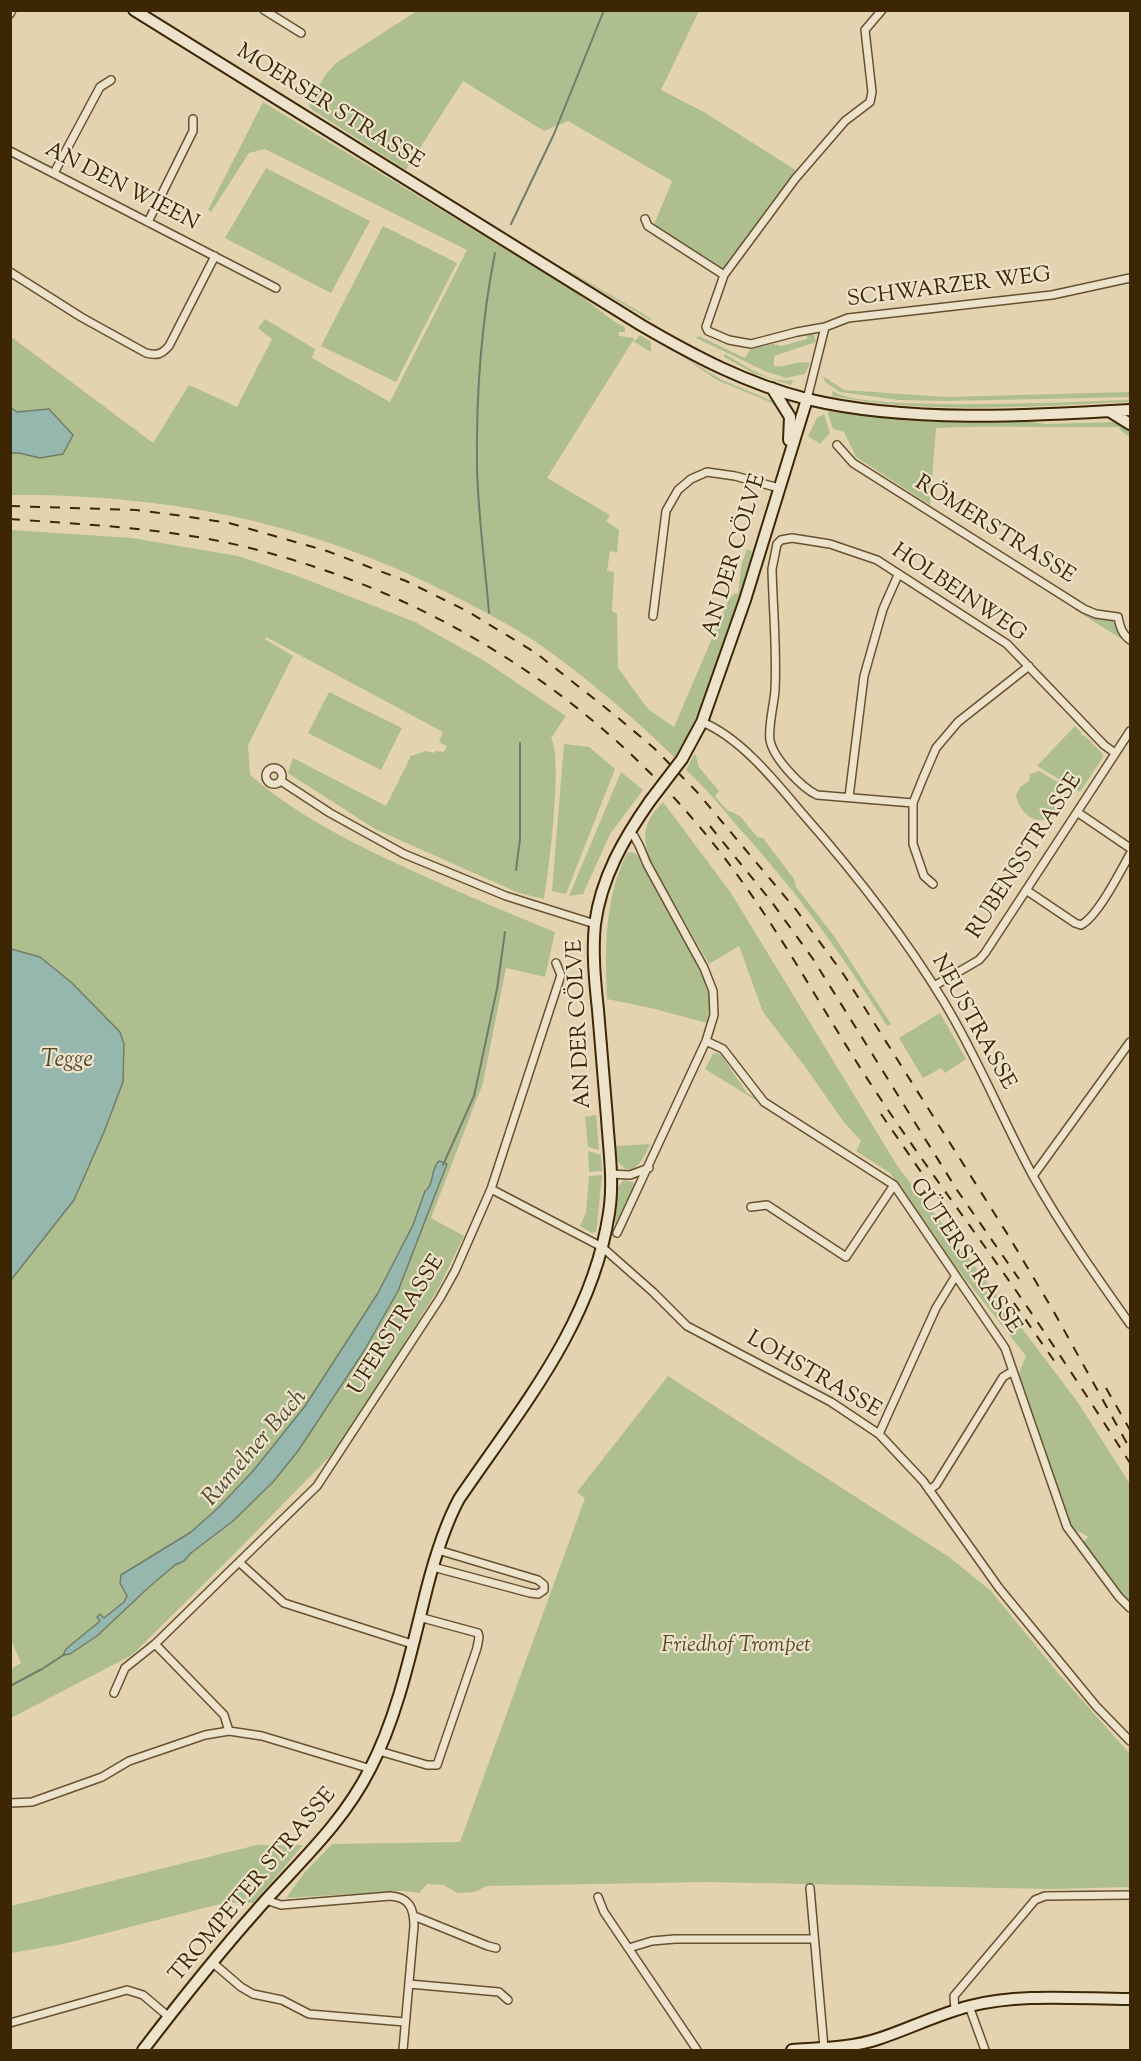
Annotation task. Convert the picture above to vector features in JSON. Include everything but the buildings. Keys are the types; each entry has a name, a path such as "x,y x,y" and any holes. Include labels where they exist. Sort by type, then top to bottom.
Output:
{"street":[{"name":"MOERSER STRASSE","path":"134,10 503,240 707,363 807,399 911,414 1050,414 1131,410"},
{"path":"264,10 301,33"},
{"path":"645,219 648,226 724,275 795,179 845,121 870,102 872,92 865,30 882,10"},
{"path":"54,173 100,87 111,80"},
{"path":"148,222 193,131 193,119"},
{"name":"AN DEN WIEEN","path":"10,151 276,288"},
{"name":"AN DEN WIEEN","path":"10,272 81,317 154,356 170,346 215,256"},
{"name":"SCHWARZER WEG","path":"724,275 706,327 708,332 729,340 751,344 825,327 848,318 1052,295 1131,278"},
{"name":"AN DER CÖLVE","path":"602,1247 609,1211 611,1174 594,965 595,924 608,875 629,832 682,759 702,722 759,557 807,399 825,327"},
{"name":"AN DER CÖLVE","path":"772,388 790,417 791,431 784,470"},
{"path":"1108,411 1131,424"},
{"name":"RÖMERSTRASSE","path":"837,445 853,463 1084,609 1096,614 1118,617 1124,635 1131,640"},
{"path":"653,616 666,511 678,490 691,479 707,472 735,476 779,488"},
{"name":"HOLBEINWEG","path":"849,797 817,795 806,790 782,761 770,741 775,688 772,569 774,552 781,540 792,538 830,544 877,560 1007,644 1101,742 1116,753"},
{"path":"898,575 883,609 864,676 849,797 913,802"},
{"path":"933,884 924,876 913,844 913,802 936,748 958,722 1029,666"},
{"name":"NEUSTRASSE","path":"702,722 715,727 754,760 781,787 850,868 894,926 934,986 968,1047 1033,1176 1088,1265 1131,1324"},
{"name":"RUBENSSTRASSE","path":"934,986 979,960 1131,731"},
{"path":"281,781 330,813 404,854 506,896 595,924"},
{"path":"1077,812 1131,848"},
{"path":"617,1233 706,1041 714,1015 713,991 704,968 647,864 639,845 629,832"},
{"path":"1026,890 1081,925 1087,922 1096,910 1131,854"},
{"name":"UFERSTRASSE","path":"114,1693 125,1668 155,1644 240,1563 324,1478 456,1271 491,1189 561,975 556,963"},
{"name":"GÜTERSTRASSE","path":"706,1041 723,1049 764,1102 894,1185 1005,1348 1067,1527 1119,1597 1131,1608"},
{"path":"1033,1176 1131,1042"},
{"path":"611,1174 630,1175 649,1168"},
{"path":"751,1207 767,1205 846,1257 894,1185"},
{"name":"LOHSTRASSE","path":"491,1189 602,1247 687,1326 831,1401 879,1434 929,1490 999,1588 1096,1706 1131,1741"},
{"name":"TROMPETER STRASSE","path":"143,2050 266,1900 337,1822 371,1769 392,1716 448,1520 459,1499 556,1358 594,1275 602,1247"},
{"path":"879,1434 936,1308 955,1277"},
{"path":"929,1490 936,1485 1004,1377 1013,1371"},
{"path":"433,1567 530,1593 538,1594 544,1590 544,1585 538,1580 438,1550"},
{"path":"240,1563 284,1603 412,1644"},
{"path":"379,1751 436,1765 440,1759 479,1637 474,1631 419,1617"},
{"path":"155,1644 224,1715 229,1731"},
{"path":"10,1803 32,1802 102,1777 129,1761 205,1735 229,1731 262,1736 371,1769"},
{"path":"810,1888 824,2048"},
{"path":"956,2011 954,1996 1035,1900 1046,1896 1131,1895"},
{"path":"266,1900 281,1905 395,1896 403,1898 410,1904 414,1916 403,2050"},
{"path":"598,1897 604,1912 697,2050"},
{"path":"414,1916 496,1948"},
{"path":"630,1948 652,1941 675,1939 814,1939"},
{"path":"213,1963 241,1987 253,1994 282,2000 309,2014 405,2022"},
{"path":"409,1984 499,1992 508,2000"},
{"path":"10,2023 126,1990 143,1995 170,2017"},
{"path":"792,2050 876,2040 969,2006 993,2002 1023,1999 1131,1999"},
{"path":"969,2006 985,2050"}],"green space":[{"path":"417,11 699,11 661,90 704,112 797,171 721,271 722,269 653,227 672,181 568,121 544,131 463,81 406,170 311,109 309,104 326,74 336,63"},
{"path":"263,102 573,290 625,327 625,332 619,332 619,336 634,338 635,341 640,335 651,342 651,352 632,342 547,478 610,515 606,521 619,530 617,553 610,551 607,571 614,572 612,611 617,614 618,668 648,709 674,727 729,599 738,593 742,563 747,549 752,551 741,596 703,700 674,757 609,698 530,638 460,599 406,573 352,551 242,518 186,508 129,500 11,495 11,453 40,458 49,409 17,412 11,408 10,336 153,443 189,385 237,407 272,339 258,328 265,319 315,349 312,358 390,402 467,250 265,149 249,153 211,212 208,210"},
{"path":"266,168 370,221 331,293 225,238"},
{"path":"383,226 457,263 396,382 321,346"},
{"path":"566,270 573,273 652,319 650,320"},
{"path":"807,334 814,335 816,342 774,356 774,366 810,363 805,374 786,378 767,372 696,338 699,336 745,358 751,348 773,344 781,346 807,339"},
{"path":"725,354 766,376 793,380 791,385 753,373 724,357"},
{"path":"680,355 722,380 770,400 777,404 778,408 770,402 717,380"},
{"path":"823,376 844,390 947,397 1130,392 1130,397 899,400 840,392 825,382"},
{"path":"833,391 852,398 927,404 1130,400 1130,402 981,408 906,406 832,396"},
{"path":"829,411 908,421 1020,420 1046,424 1113,422 1130,428 1130,437 1119,427 936,428 930,505 856,457 844,432 833,429"},
{"path":"824,414 830,433 820,444 808,436 817,418"},
{"path":"11,530 132,538 238,556 300,577 415,622 483,660 566,716 551,738 556,767 555,790 552,841 544,899 519,893 375,829 288,773 293,758 386,806 411,756 426,751 444,752 447,746 439,742 443,732 266,637 265,639 293,656 248,745 250,775 311,819 355,843 456,891 555,932 545,977 506,968 483,1083 431,1218 464,1236 437,1291 340,1446 132,1655 11,1718 11,1669 21,1663 10,1638 11,1280 74,1200 123,1082 124,1044 120,1032 71,982 40,957 11,949"},
{"path":"1074,609 1100,619 1113,621 1123,640"},
{"path":"329,692 402,728 381,770 308,733"},
{"path":"1075,726 1081,735 1085,736 1103,754 1080,792 1037,766"},
{"path":"564,744 589,747 615,769 566,894 552,891"},
{"path":"695,753 699,767 719,791 715,796 727,810 740,816 757,837 763,838 794,879 796,887 834,936 891,1024 887,1026 835,948 780,875 686,770"},
{"path":"1039,771 1069,789 1060,803 1057,814 1043,820 1033,819 1025,813 1016,796 1020,787 1029,781 1030,774"},
{"path":"621,772 643,790 610,834 583,894 569,896"},
{"path":"663,802 731,893 898,1167 1079,1404 1130,1484 1130,1602 1083,1542 1088,1537 1069,1525 1028,1410 1019,1373 1026,1356 956,1267 890,1173 856,1151 861,1141 843,1121 763,1012 739,946 709,964 649,859 646,828"},
{"path":"627,853 636,854 698,965 709,1000 707,1023 607,999 606,943 610,906 619,871"},
{"path":"940,1013 966,1059 945,1073 941,1068 923,1078 899,1038"},
{"path":"713,1054 721,1055 747,1093 757,1101 705,1069"},
{"path":"596,1115 599,1150 588,1147 585,1117"},
{"path":"650,1144 641,1161 632,1169 622,1166 617,1160 616,1146"},
{"path":"588,1151 601,1155 602,1171 589,1172"},
{"path":"602,1175 596,1232 592,1233 580,1226 586,1212 589,1176"},
{"path":"624,1180 633,1182 635,1190 616,1225 614,1221 618,1187"},
{"name":"Friedhof Trompet","path":"668,1376 949,1557 991,1591 1058,1673 1130,1754 1130,1887 1051,1889 707,1882 487,1886 474,1892 458,1893 443,1885 427,1884 419,1893 404,1891 286,1898 305,1872 332,1844 460,1842 585,1498 577,1492"},
{"path":"257,1845 303,1845 254,1903 224,1903 63,1944 11,1953 11,1906"}],"water":[{"path":"11,408 17,412 49,409 73,435 63,454 40,458 11,453"},
{"name":"Tegge","path":"11,949 40,957 71,982 120,1032 124,1044 123,1082 74,1200 11,1280"},
{"path":"439,1161 447,1164 398,1291 364,1351 298,1451 273,1482 233,1521 184,1561 175,1565 97,1636 70,1654 63,1655 66,1649 100,1621 97,1617 100,1614 104,1618 124,1602 127,1596 120,1583 121,1575 191,1532 218,1508 253,1471 305,1406 378,1293 413,1225 434,1168"}],"waterway":[{"path":"511,224 554,134 604,10"},
{"path":"489,613 479,503 477,440 483,333 495,253"},
{"path":"516,870 520,839 520,743"},
{"path":"443,1165 474,1096 497,989 505,932"},
{"name":"Rumelner Bach","path":"10,1686 65,1654"}],"railway":[{"path":"10,506 136,510 183,516 229,523 327,551 406,581 467,611 536,653 616,716 655,749 697,792 797,911 844,975 1008,1235 1054,1312 1130,1449"},
{"path":"10,519 131,528 191,536 250,548 319,568 387,594 451,626 513,662 571,703 626,750 677,800 723,856 765,915 880,1098 1002,1270 1130,1463"},
{"path":"710,826 771,901 813,959 957,1190 1019,1279"},
{"path":"881,1114 939,1198"},
{"path":"1014,1303 1057,1365"},
{"path":"1106,1388 1130,1430"}]}
